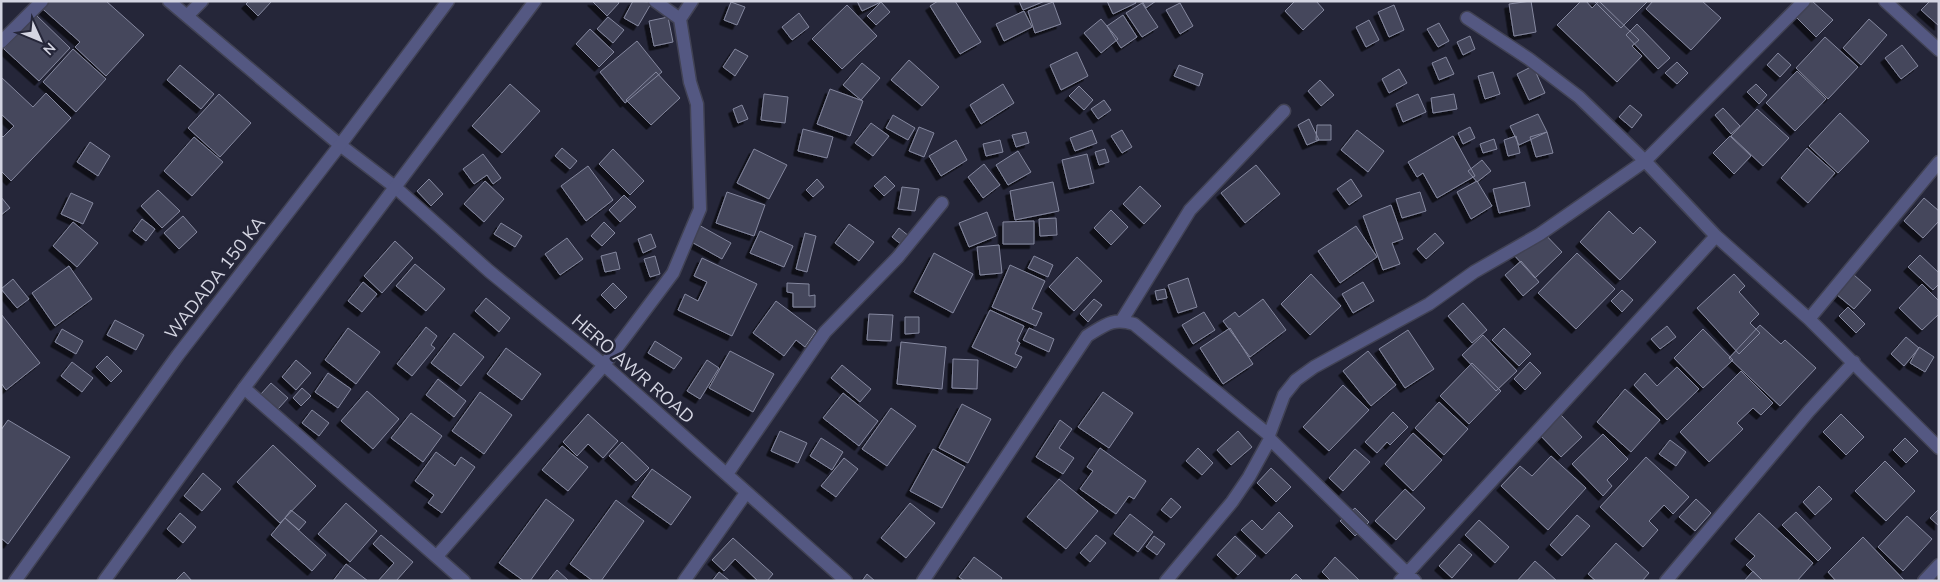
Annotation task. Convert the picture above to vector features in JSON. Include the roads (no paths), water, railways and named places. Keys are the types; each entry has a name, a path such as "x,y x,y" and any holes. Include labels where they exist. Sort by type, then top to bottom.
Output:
{"street":[{"path":"1,42 42,1"},
{"name":"HERO AWR ROAD","path":"169,1 340,145 395,187 489,271 604,365 846,581"},
{"path":"187,16 202,1"},
{"name":"WADADA 150 KA","path":"15,581 178,355 448,1"},
{"path":"104,581 244,388 535,1"},
{"path":"655,1 680,19"},
{"path":"437,556 604,365 672,273 700,209 697,104 690,82 680,19 692,1"},
{"path":"1166,581 1232,502 1250,477 1269,437 1284,395 1296,380 1314,367 1429,304 1474,272 1540,234 1645,161 1804,1"},
{"path":"1885,1 1939,50"},
{"path":"1467,18 1529,59 1579,97 1645,161 1716,236 1809,319 1939,448"},
{"path":"1122,320 1190,210 1284,111"},
{"path":"1809,319 1939,162"},
{"path":"727,474 825,332 898,257 942,203"},
{"path":"923,581 1087,336 1108,323 1122,320 1134,324 1269,437 1407,578 1716,236"},
{"path":"1666,581 1809,411 1854,362"},
{"path":"244,388 464,581"},
{"path":"684,581 746,493"},
{"path":"1924,581 1939,565"}]}
